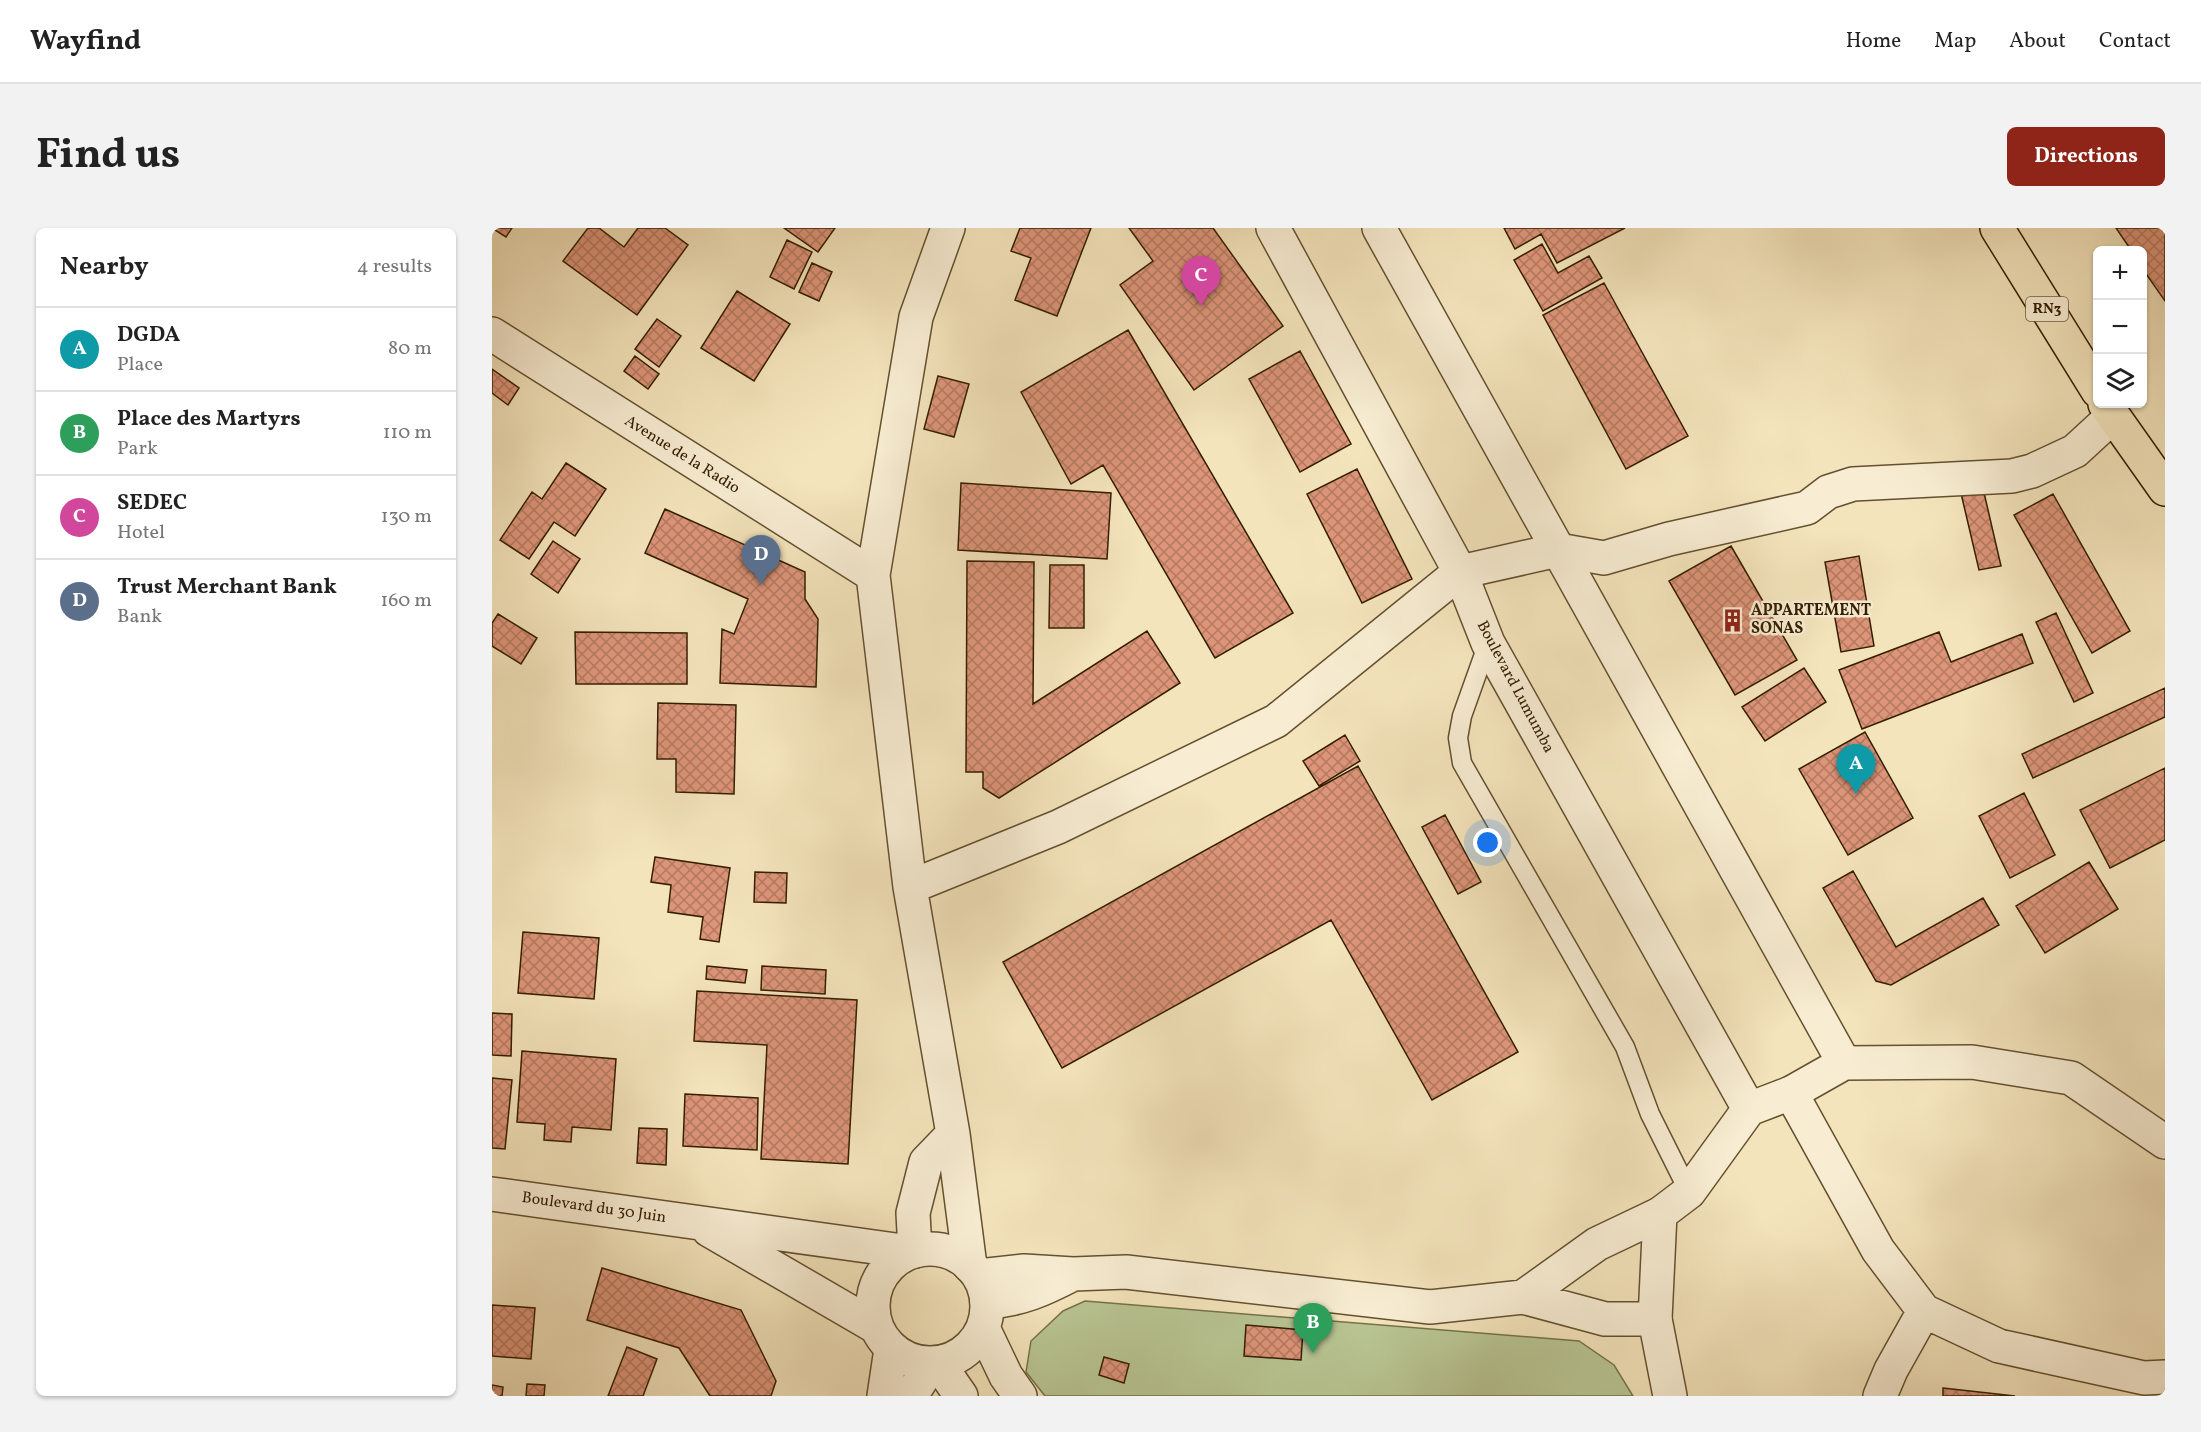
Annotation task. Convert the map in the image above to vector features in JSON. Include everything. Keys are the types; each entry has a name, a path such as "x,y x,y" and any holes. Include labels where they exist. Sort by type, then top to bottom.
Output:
{"highway":[{"name":"RN3","path":"1997,228 2093,384"},
{"name":"RN3","path":"2108,408 2165,489"}],"street":[{"path":"948,228 916,317 873,575 910,887 980,1293 1006,1376 1020,1396"},
{"name":"Boulevard Lumumba","path":"1273,228 1460,572 1488,643 1749,1108"},
{"path":"1379,228 1844,1063"},
{"name":"Avenue de la Radio","path":"492,334 873,575"},
{"path":"910,887 1058,827 1276,721 1460,572 1558,550 1604,558 1669,539 1808,508 1828,492 1852,484 2012,476 2032,471 2074,451 2102,408"},
{"path":"1523,1297 1597,1244 1660,1214 1689,1192 1749,1108 1791,1093 1844,1063 1972,1062 2071,1078 2165,1142"},
{"path":"1791,1093 1878,1250 1924,1311 1999,1346 2121,1374 2144,1378 2165,1377"},
{"path":"912,1252 912,1213 926,1162 953,1134"},
{"name":"Boulevard du 30 Juin","path":"492,1194 912,1252"},
{"path":"1660,1214 1655,1319 1670,1396"},
{"path":"696,1222 883,1338 910,1360 935,1364 957,1357 973,1345 980,1293 954,1254 935,1249 912,1252 885,1270 873,1297 883,1338 884,1396"},
{"path":"980,1293 1012,1301 1034,1295 1073,1274 1126,1272 1430,1307 1523,1297 1605,1319 1655,1319"},
{"path":"1880,1396 1891,1370 1924,1311"},
{"path":"911,1396 935,1364"},
{"path":"935,1364 961,1396"}],"lane":[{"path":"1488,643 1462,716 1458,738 1462,763 1625,1047 1650,1114 1689,1192"}],"green space":[{"path":"1085,1301 1579,1341 1614,1365 1633,1396 1045,1396 1026,1372 1031,1341 1063,1311"}],"building":[{"path":"492,228 512,228 506,237"},
{"path":"588,228 599,228 624,247 638,228 665,228 688,245 637,315 563,261"},
{"path":"784,228 835,228 818,252"},
{"path":"1020,228 1091,228 1057,316 1015,300 1031,258 1011,251"},
{"path":"1129,228 1213,228 1283,326 1194,390 1120,285 1153,261"},
{"path":"1504,228 1625,228 1557,263 1541,234 1515,249"},
{"path":"2116,228 2165,228 2165,301 2147,275 2147,246 2128,246"},
{"path":"787,240 812,252 794,289 770,277"},
{"path":"1542,244 1558,273 1589,256 1602,278 1543,311 1514,260"},
{"path":"812,263 832,272 819,301 799,292"},
{"path":"1604,283 1688,436 1626,469 1543,315"},
{"path":"737,291 790,324 754,381 701,348"},
{"path":"657,319 681,336 659,367 635,349"},
{"path":"1128,330 1293,613 1215,658 1103,465 1071,484 1021,392"},
{"path":"1300,351 1351,444 1300,472 1249,379"},
{"path":"635,356 659,374 648,389 624,371"},
{"path":"492,369 519,388 508,405 492,393"},
{"path":"938,376 969,384 954,437 924,429"},
{"path":"566,463 606,489 575,536 554,522 529,559 500,540 532,492 542,499"},
{"path":"1357,469 1412,579 1362,603 1307,494"},
{"path":"961,483 1111,493 1107,559 958,550"},
{"path":"1982,484 2001,566 1979,570 1960,489"},
{"path":"2053,494 2130,631 2092,653 2014,515"},
{"path":"665,509 805,572 805,599 818,619 816,687 720,683 722,629 734,634 748,599 645,553"},
{"path":"553,541 580,559 558,593 531,574"},
{"name":"APPARTEMENT SONAS","path":"1731,546 1797,660 1735,695 1669,581"},
{"path":"1859,556 1874,646 1841,652 1825,562"},
{"path":"967,561 1034,562 1033,704 1147,631 1180,683 999,798 983,788 983,772 966,772"},
{"path":"1050,565 1084,565 1084,628 1049,628"},
{"path":"2056,613 2093,693 2074,702 2036,622"},
{"path":"498,614 537,638 521,664 492,646 492,623"},
{"path":"575,632 687,633 687,684 576,684"},
{"path":"1939,632 1951,662 2022,634 2033,663 1862,729 1839,670"},
{"path":"1804,668 1826,702 1765,741 1742,707"},
{"path":"2165,688 2165,717 2033,778 2022,754"},
{"path":"658,703 736,705 734,794 676,792 676,759 657,759"},
{"path":"1865,732 1913,818 1848,855 1799,769"},
{"path":"1345,735 1360,761 1319,786 1303,761"},
{"path":"1358,766 1518,1052 1432,1100 1331,920 1062,1068 1003,962"},
{"path":"2165,768 2165,840 2110,868 2080,810"},
{"path":"2024,793 2055,855 2010,878 1979,816"},
{"path":"1445,815 1481,882 1458,894 1422,827"},
{"path":"655,857 730,868 719,942 700,939 703,917 668,912 671,885 651,882"},
{"path":"2089,862 2118,909 2045,953 2016,906"},
{"path":"1853,871 1896,947 1983,898 1999,925 1891,985 1876,981 1823,888"},
{"path":"755,872 787,873 786,903 754,902"},
{"path":"523,932 599,938 594,999 518,993"},
{"path":"707,966 747,970 745,983 706,979"},
{"path":"762,966 826,970 825,994 761,990"},
{"path":"697,991 857,1000 848,1164 761,1159 767,1045 694,1041"},
{"path":"492,1013 512,1014 511,1056 492,1055"},
{"path":"522,1051 616,1059 611,1130 572,1127 571,1142 544,1140 545,1124 517,1122"},
{"path":"492,1078 512,1080 505,1149 492,1148"},
{"path":"685,1094 758,1098 757,1150 683,1146"},
{"path":"639,1128 667,1129 666,1165 637,1163"},
{"path":"602,1268 741,1310 776,1381 771,1396 710,1396 679,1348 587,1320"},
{"path":"492,1305 535,1308 531,1359 492,1356"},
{"path":"1246,1325 1303,1330 1301,1360 1244,1356"},
{"path":"627,1347 657,1359 643,1396 608,1396"},
{"path":"1104,1357 1129,1364 1124,1383 1099,1375"},
{"path":"527,1384 545,1385 544,1396 526,1396"},
{"path":"492,1385 503,1387 502,1396 492,1396"},
{"path":"1943,1388 2015,1396 1943,1396"}],"place":[{"name":"SEDEC","path":"1201,306"},
{"name":"Trust Merchant Bank","path":"761,585"},
{"name":"APPARTEMENT SONAS","path":"1733,620"},
{"name":"DGDA","path":"1856,794"},
{"name":"Place des Martyrs","path":"1313,1353"}]}
